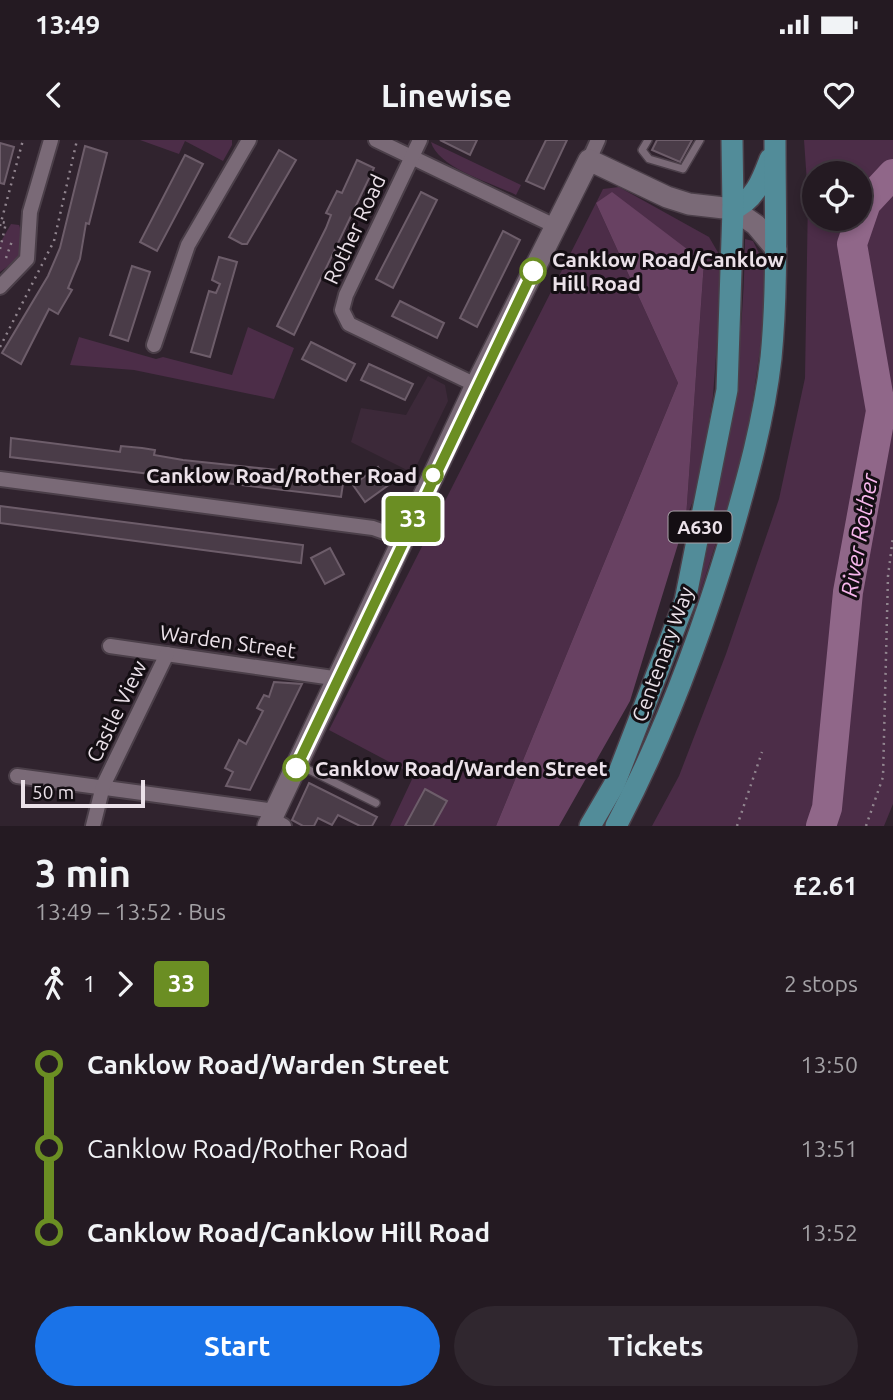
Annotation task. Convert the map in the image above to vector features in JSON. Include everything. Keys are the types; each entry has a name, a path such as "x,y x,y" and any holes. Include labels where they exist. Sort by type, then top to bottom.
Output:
{"main road":[{"name":"Centenary Way","path":"590,826 614,785 685,601 727,390 733,209 732,140"},
{"path":"733,209 746,204 759,187 775,143"},
{"name":"A630","path":"775,143 776,249"},
{"name":"Centenary Way","path":"616,826 646,767 694,651 741,501 758,436 770,361 776,249"}],"street":[{"path":"0,287 27,260 29,224 51,140"},
{"path":"154,345 188,245 249,140"},
{"path":"376,140 555,226"},
{"name":"Rother Road","path":"421,140 345,295 342,310 349,324 476,386"},
{"path":"17,776 103,786 275,821 298,765 476,386 598,140"},
{"path":"589,160 667,197 689,204 733,209 756,225 776,249"},
{"path":"0,479 373,528 404,539"},
{"name":"Warden Street","path":"110,646 340,679"},
{"name":"Castle View","path":"93,826 103,786 167,654"}],"lane":[{"path":"648,140 642,150 649,159 683,169 700,140"},
{"path":"298,765 376,803"}],"path":[{"path":"0,249 6,223 1,224 23,140"},
{"path":"0,347 54,241 78,140"},
{"path":"5,261 9,244 29,224"},
{"path":"866,826 883,777 888,576 893,537"},
{"path":"737,826 762,752"}],"shaded area":[{"path":"140,140 232,140 232,145 223,161 185,141 179,154"},
{"path":"804,140 893,140 893,804 884,826 652,826 679,776 726,654 779,499 805,378 807,231 872,231 872,161 805,161"},
{"path":"431,142 521,185 516,195 455,167 444,160"},
{"path":"619,187 709,237 723,261 713,396 698,489 686,518 704,262 596,203 603,189"},
{"path":"612,192 704,262 686,518 630,701 559,826 496,826 678,383 596,203"},
{"path":"596,203 678,383 496,826 390,826 414,775 329,730"},
{"path":"11,224 19,225 23,236 22,256 0,272 0,243"},
{"path":"745,239 753,241 764,263 760,350 750,419 735,483 693,615 729,428 740,335"},
{"path":"248,327 294,348 274,399 134,370 70,365 79,337 156,359 163,357 232,375"},
{"path":"428,376 445,385 448,401 413,473 351,442 361,408 406,415"}],"building":[{"path":"440,140 477,140 470,155"},
{"path":"546,140 567,140 544,189 526,181"},
{"path":"657,140 692,140 680,162 652,150"},
{"path":"0,143 14,147 4,184 0,183"},
{"path":"85,146 107,153 89,224 86,223 80,259 68,288 72,290 58,314 49,309 21,364 2,353 48,276 60,248"},
{"path":"279,150 296,160 247,244 242,244 229,237"},
{"path":"185,155 203,164 157,251 140,242"},
{"path":"357,160 374,168 294,335 277,326 326,228 331,215 326,213 337,191 342,193"},
{"path":"421,192 437,200 393,288 376,279"},
{"path":"503,231 520,240 477,327 460,318"},
{"path":"219,257 237,262 210,357 191,352 209,291 216,293 220,284 212,280"},
{"path":"132,266 150,272 128,341 110,335"},
{"path":"400,301 444,323 437,338 392,316"},
{"path":"311,342 355,364 346,381 302,359"},
{"path":"369,364 413,384 405,400 361,380"},
{"path":"11,438 120,452 121,446 142,448 155,450 154,455 183,460 344,477 341,497 10,457"},
{"path":"378,467 390,484 365,502 353,485"},
{"path":"0,506 303,545 301,563 0,523"},
{"path":"330,548 344,574 325,584 311,558"},
{"path":"274,682 302,684 250,790 226,786 233,772 225,768 239,740 246,744 263,711 257,708 264,695 269,697"},
{"path":"309,783 377,817 372,826 360,826 338,815 332,825 318,818 314,826 303,826 292,820"},
{"path":"425,789 447,801 433,826 405,826"}],"waterway":[{"name":"River Rother","path":"821,826 827,808 848,592 881,411 852,244 866,203 893,174"}],"bus line":[{"name":"33","path":"296,768 465,408 533,271"}],"place":[{"name":"Canklow Road/Canklow Hill Road","path":"533,271"},
{"name":"Canklow Road/Rother Road","path":"433,475"},
{"name":"Canklow Road/Warden Street","path":"296,768"}]}
